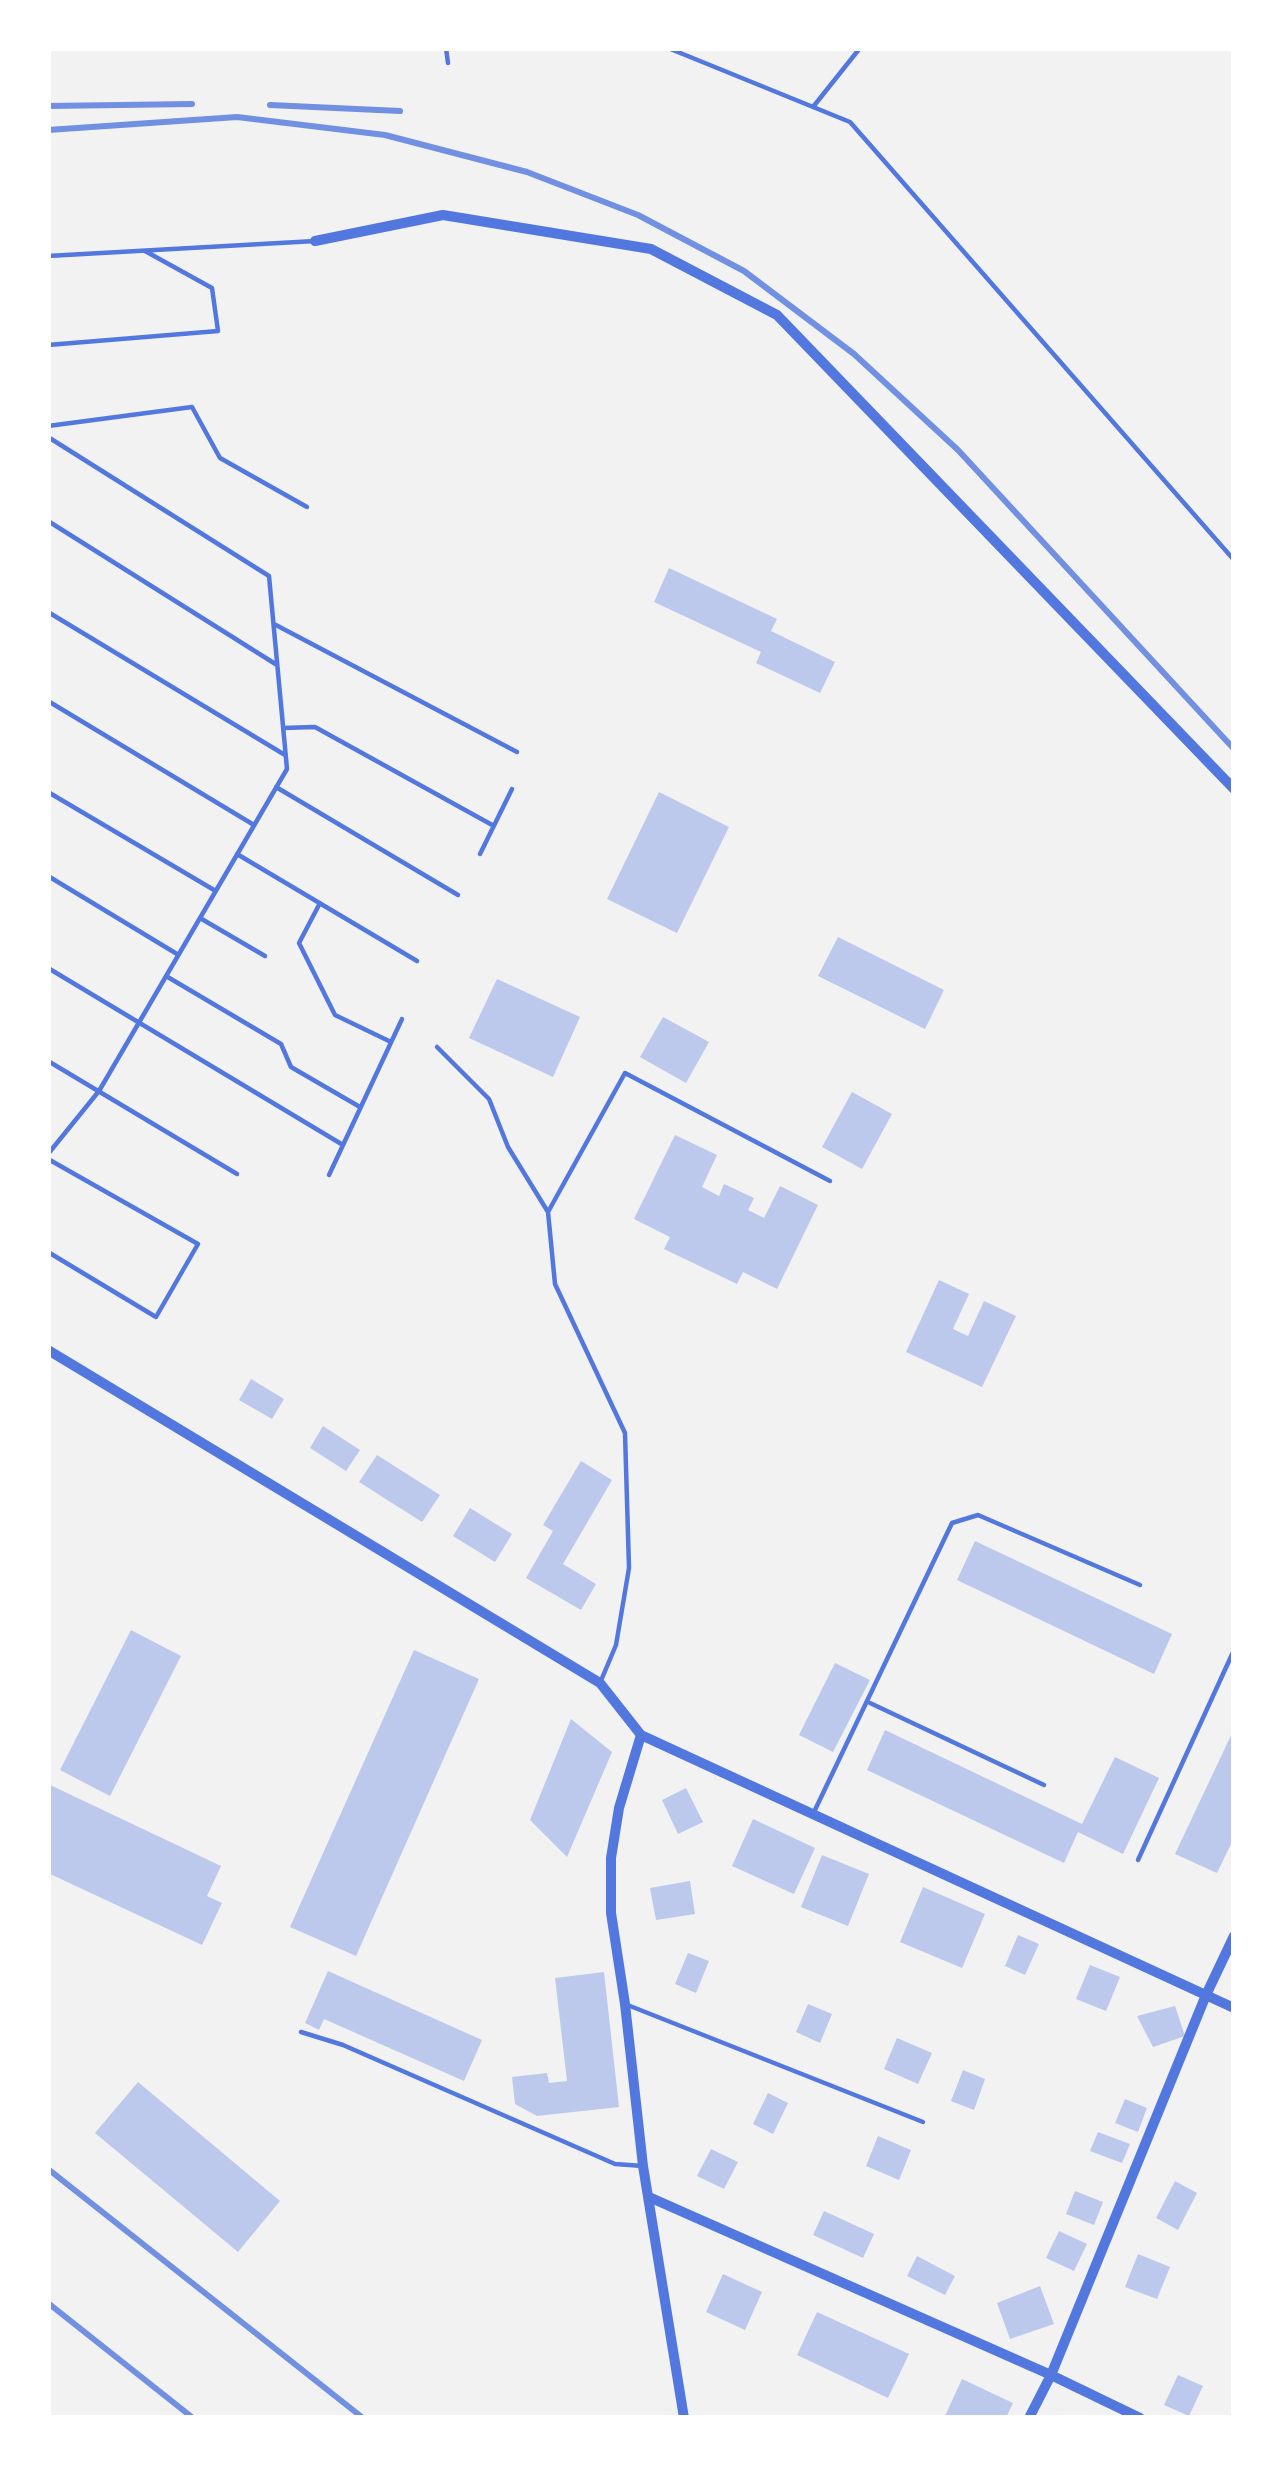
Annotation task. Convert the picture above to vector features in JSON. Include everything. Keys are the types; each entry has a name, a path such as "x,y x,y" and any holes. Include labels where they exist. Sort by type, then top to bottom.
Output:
{"street":[{"path":"315,241 443,215 651,249 777,315 1234,789"},
{"path":"48,1349 600,1682 641,1735 1234,2008"},
{"path":"641,1735 619,1808 611,1858 610,1913 626,2004 643,2165 684,2418"},
{"path":"1029,2418 1234,1936"},
{"path":"649,2197 1140,2418"}],"lane":[{"path":"446,48 448,63"},
{"path":"668,48 850,122 1234,560"},
{"path":"813,107 860,48"},
{"path":"48,256 315,241"},
{"path":"48,345 218,331 212,288 145,251"},
{"path":"48,426 192,407 220,458 307,507"},
{"path":"48,437 269,576 286,769 99,1091 48,1157 198,1244 156,1317 48,1252"},
{"path":"48,520 277,665"},
{"path":"48,612 285,755"},
{"path":"274,624 517,752"},
{"path":"48,701 254,825"},
{"path":"283,728 315,727 494,826"},
{"path":"276,788 458,895"},
{"path":"480,854 512,789"},
{"path":"48,792 215,891"},
{"path":"237,854 417,961"},
{"path":"48,876 178,955"},
{"path":"320,903 299,944 335,1015 391,1042"},
{"path":"200,918 265,956"},
{"path":"48,968 343,1145"},
{"path":"166,976 280,1044 291,1067 360,1108"},
{"path":"328,1175 402,1019"},
{"path":"437,1047 489,1099 508,1148 548,1212 555,1284 626,1433 629,1568 616,1646 600,1682"},
{"path":"48,1061 237,1174"},
{"path":"548,1212 625,1073 830,1181"},
{"path":"814,1812 952,1523 978,1515 1140,1585"},
{"path":"1138,1860 1234,1650"},
{"path":"868,1702 1044,1785"},
{"path":"626,2004 923,2122"},
{"path":"301,2032 343,2045 615,2164 643,2165"}],"building":[{"path":"669,568 777,619 771,631 835,662 820,693 756,663 761,652 654,602"},
{"path":"659,792 729,827 677,933 607,899"},
{"path":"838,937 944,990 925,1029 818,976"},
{"path":"497,979 580,1017 553,1077 469,1038"},
{"path":"663,1017 709,1042 686,1083 640,1057"},
{"path":"852,1092 892,1114 862,1169 822,1147"},
{"path":"675,1135 717,1155 702,1187 719,1196 724,1184 754,1198 748,1210 764,1218 780,1186 818,1205 777,1289 743,1272 737,1284 664,1249 670,1237 634,1219"},
{"path":"939,1280 969,1294 953,1329 968,1336 984,1301 1016,1316 982,1387 906,1352"},
{"path":"251,1379 284,1399 272,1419 239,1400"},
{"path":"323,1426 360,1450 346,1471 310,1448"},
{"path":"377,1455 440,1495 422,1522 359,1482"},
{"path":"581,1461 612,1480 563,1564 596,1584 581,1610 526,1578 553,1531 543,1525"},
{"path":"470,1508 512,1534 495,1562 453,1536"},
{"path":"975,1541 1172,1634 1154,1674 957,1580"},
{"path":"131,1630 181,1656 110,1796 60,1770"},
{"path":"414,1650 479,1679 356,1956 290,1927"},
{"path":"835,1663 870,1680 833,1752 799,1735"},
{"path":"571,1719 612,1752 567,1857 530,1820"},
{"path":"1234,1729 1234,1838 1217,1873 1175,1854"},
{"path":"885,1730 1082,1824 1115,1757 1159,1778 1123,1854 1078,1832 1064,1863 867,1770"},
{"path":"48,1784 221,1866 207,1896 222,1903 202,1945 48,1873"},
{"path":"686,1788 703,1822 678,1834 662,1800"},
{"path":"753,1819 815,1848 794,1894 732,1866"},
{"path":"822,1855 869,1874 848,1926 801,1907"},
{"path":"690,1881 695,1914 656,1920 650,1888"},
{"path":"923,1887 985,1914 962,1968 900,1942"},
{"path":"1018,1935 1039,1944 1025,1975 1005,1966"},
{"path":"688,1953 709,1961 696,1993 675,1984"},
{"path":"1090,1965 1120,1977 1106,2011 1076,1999"},
{"path":"328,1971 482,2040 464,2081 324,2019 319,2030 305,2023"},
{"path":"604,1972 619,2107 537,2116 515,2104 512,2077 547,2073 549,2083 567,2081 555,1978"},
{"path":"808,2004 832,2014 820,2043 796,2032"},
{"path":"1175,2006 1185,2036 1153,2047 1137,2016"},
{"path":"897,2038 932,2053 918,2084 884,2069"},
{"path":"963,2070 985,2079 974,2110 951,2101"},
{"path":"138,2082 280,2201 238,2252 95,2133"},
{"path":"768,2093 788,2103 773,2134 753,2124"},
{"path":"1125,2099 1147,2108 1138,2132 1115,2123"},
{"path":"1098,2132 1130,2144 1122,2163 1090,2151"},
{"path":"878,2136 911,2150 899,2180 866,2166"},
{"path":"711,2149 738,2162 724,2189 697,2176"},
{"path":"1175,2181 1197,2193 1178,2230 1156,2218"},
{"path":"1075,2191 1103,2202 1094,2225 1066,2214"},
{"path":"824,2211 874,2234 863,2258 813,2235"},
{"path":"1059,2231 1087,2244 1074,2271 1046,2258"},
{"path":"1138,2254 1170,2267 1157,2299 1125,2287"},
{"path":"917,2256 955,2276 945,2295 907,2276"},
{"path":"723,2274 762,2292 745,2330 706,2312"},
{"path":"1040,2286 1054,2324 1010,2339 997,2303"},
{"path":"817,2312 909,2354 888,2398 797,2355"},
{"path":"1178,2375 1203,2386 1189,2416 1164,2405"},
{"path":"962,2379 1013,2403 1006,2418 944,2418"}],"railway":[{"path":"48,106 192,104"},
{"path":"270,105 400,111"},
{"path":"48,130 237,117 385,135 527,172 638,215 744,271 854,354 958,450 1234,749"},
{"path":"48,2169 363,2418"},
{"path":"48,2303 193,2418"}]}
